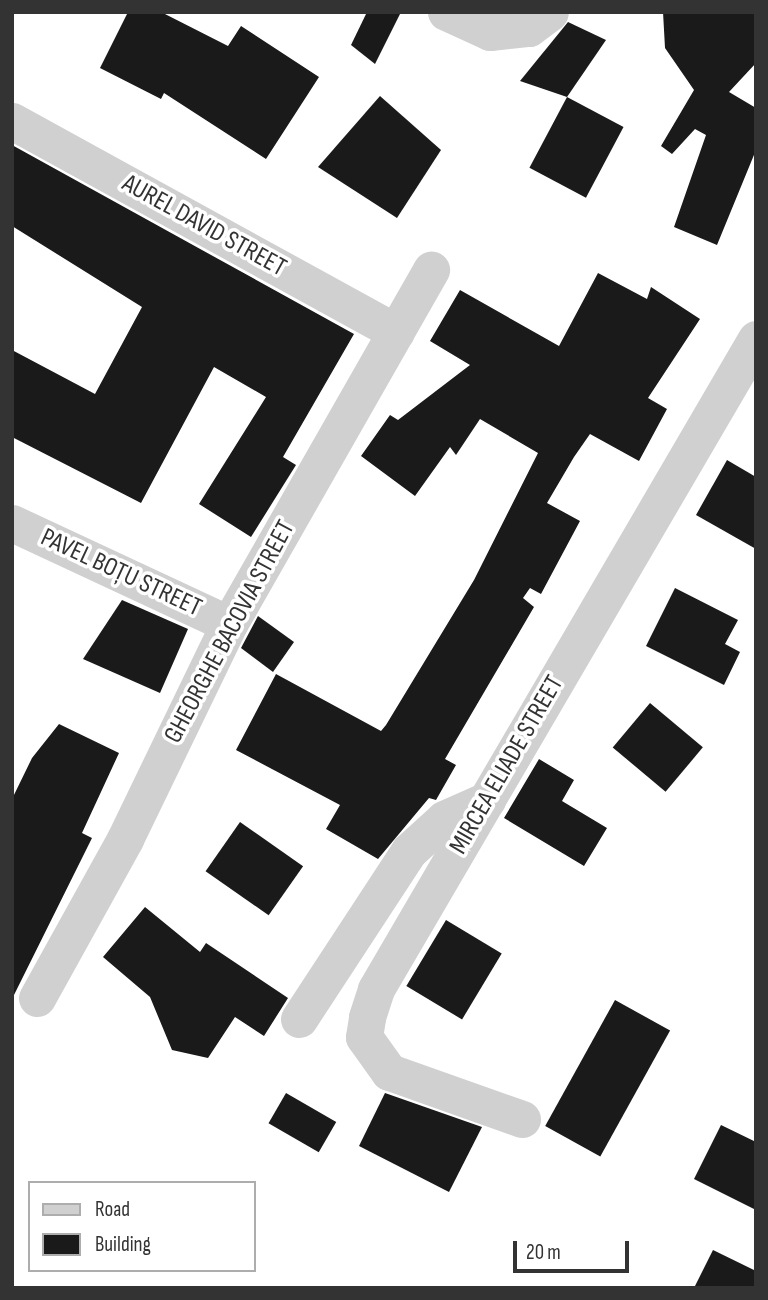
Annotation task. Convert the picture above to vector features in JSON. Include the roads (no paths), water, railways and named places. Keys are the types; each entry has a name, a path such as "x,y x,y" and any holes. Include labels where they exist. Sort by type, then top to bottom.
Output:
{"street":[{"path":"446,12 490,32 529,28 550,12"},
{"name":"AUREL DAVID STREET","path":"12,121 396,332"},
{"name":"GHEORGHE BACOVIA STREET","path":"37,998 125,839 229,624 431,270"},
{"name":"MIRCEA ELIADE STREET","path":"522,1119 389,1072 364,1037 376,989 751,361"},
{"name":"PAVEL BOȚU STREET","path":"12,523 229,624"},
{"path":"299,1019 409,851 444,819 487,800"}]}
